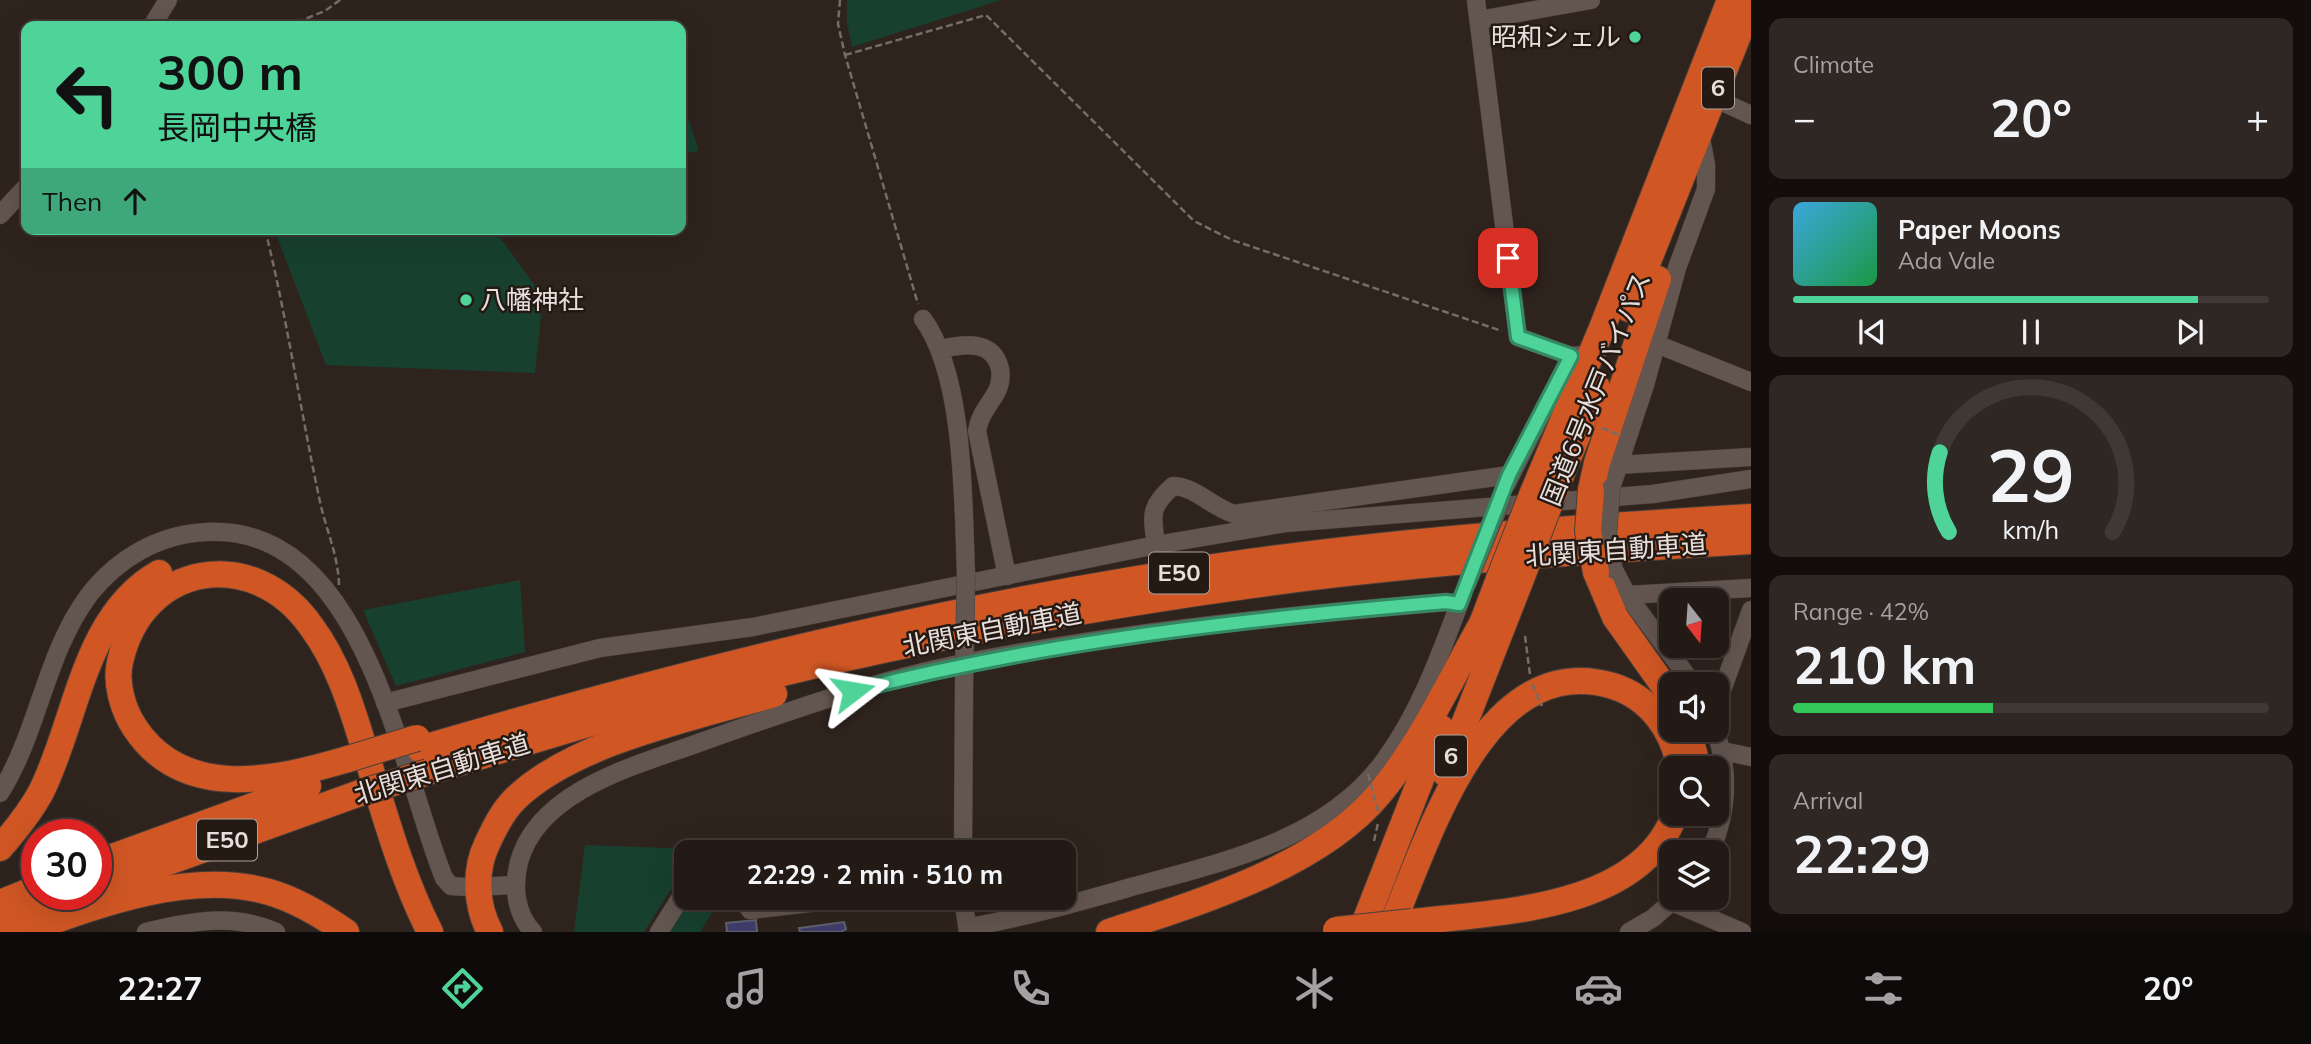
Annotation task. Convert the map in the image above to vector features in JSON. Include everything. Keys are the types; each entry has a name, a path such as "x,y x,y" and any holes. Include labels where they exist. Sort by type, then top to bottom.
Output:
{"highway":[{"name":"国道6号水戸バイパス","path":"1543,495 1581,355 1730,0"},
{"name":"国道6号水戸バイパス","path":"1380,932 1543,495 1684,172 1751,3"},
{"path":"1659,679 1615,617 1605,571 1588,531 1601,489 1597,463 1664,265 1684,172"},
{"name":"北関東自動車道","path":"112,857 354,774 617,692 825,640 952,614 1249,562 1466,537 1751,517"},
{"name":"北関東自動車道","path":"422,753 624,714 828,663 1087,611 1253,585 1459,561 1751,541"},
{"path":"0,848 41,792 98,642 122,605 150,578 185,561 204,557 246,559 271,569 298,587 340,643 360,689 415,862 444,932"},
{"path":"422,753 354,774 295,775 237,781 192,772 172,762 141,736 123,702 118,669 127,636 146,606 174,583 209,573 228,574 260,583 298,610 322,642 347,694 409,884 430,932"},
{"name":"国道6号水戸バイパス","path":"1340,931 1483,620 1510,579"},
{"path":"489,932 479,897 479,869 483,852 513,801 554,769 601,748 697,716 1087,611"},
{"path":"1109,932 1249,880 1318,845 1345,827 1378,796 1416,744 1483,620"},
{"path":"1400,927 1461,770 1492,726 1525,698 1562,683 1579,681 1597,681 1626,690 1640,699 1660,720 1677,756"},
{"name":"北関東自動車道","path":"112,881 354,774"},
{"path":"1340,931 1400,927 1526,907 1602,888 1645,860 1661,843 1669,826"},
{"path":"1461,932 1546,920 1601,905 1639,884 1659,865"},
{"path":"23,932 153,894 192,887 225,885 270,892 346,932"},
{"path":"0,903 21,894"},
{"path":"0,927 42,910"}],"street":[{"path":"155,21 168,0"},
{"path":"964,910 968,930 1087,900 1273,844 1327,815 1383,763 1405,729 1439,660 1509,475 1581,355 1518,337 1476,0"},
{"path":"1479,20 1591,0"},
{"path":"1714,98 1751,115"},
{"path":"1601,489 1618,465 1645,385 1654,343 1706,189 1706,165 1700,133"},
{"path":"0,215 21,192"},
{"path":"923,319 940,349 962,472 966,574 963,840"},
{"path":"1654,343 1751,382"},
{"path":"940,349 969,345 985,347 994,355 999,365 1001,377 997,391 979,416 976,431 1007,576"},
{"path":"1618,465 1751,457"},
{"path":"1156,545 1152,514 1159,498 1173,486 1189,487 1214,507 1234,514 1509,475"},
{"path":"385,703 600,648 753,627 1156,545 1286,523 1653,494 1751,479"},
{"path":"0,793 20,757 61,645 77,615 106,576 146,546 194,532 243,534 267,542 308,567 340,607 366,656 385,703 444,878 451,886 467,887"},
{"path":"1605,571 1627,595 1684,672"},
{"path":"1627,595 1751,588"},
{"path":"533,932 522,914 515,886 522,851 533,834 560,805 575,795 659,757 830,697 952,666 1164,629 1300,614 1446,602 1459,604"},
{"path":"1729,684 1744,659 1751,610"},
{"path":"1714,840 1723,813 1726,771 1719,742"},
{"path":"1722,751 1751,757"},
{"path":"494,886 515,886"},
{"path":"659,932 674,908"},
{"path":"1629,932 1654,925 1666,910"},
{"path":"1695,910 1742,932"},
{"path":"146,932 178,924 227,920 276,932"}],"path":[{"path":"300,21 325,11 340,0"},
{"path":"839,0 838,24 845,55 923,319"},
{"path":"845,55 986,15 1194,221 1233,240 1518,337"},
{"path":"266,235 296,370 319,500 338,559 340,607"},
{"path":"1602,428 1622,436"},
{"path":"1525,636 1532,684 1542,706"},
{"path":"1368,774 1380,814 1373,849"}],"green space":[{"path":"847,0 1001,0 852,47 847,23"},
{"path":"686,111 699,151 686,153"},
{"path":"276,235 498,235 543,297 535,373 326,365"},
{"path":"520,580 525,652 396,686 363,610"},
{"path":"585,845 674,848 674,885 644,932 574,932"},
{"path":"682,910 714,910 700,932 668,932"}],"building":[{"path":"756,920 757,932 727,932 726,923"},
{"path":"844,922 846,929 841,932 800,932 799,928"}],"place":[{"name":"昭和シェル","path":"1635,37"},
{"name":"八幡神社","path":"466,300"}],"route":[{"path":"853,691 952,666 1164,629 1446,602 1459,604 1502,499 1509,475 1571,356 1518,337 1508,258"}]}
